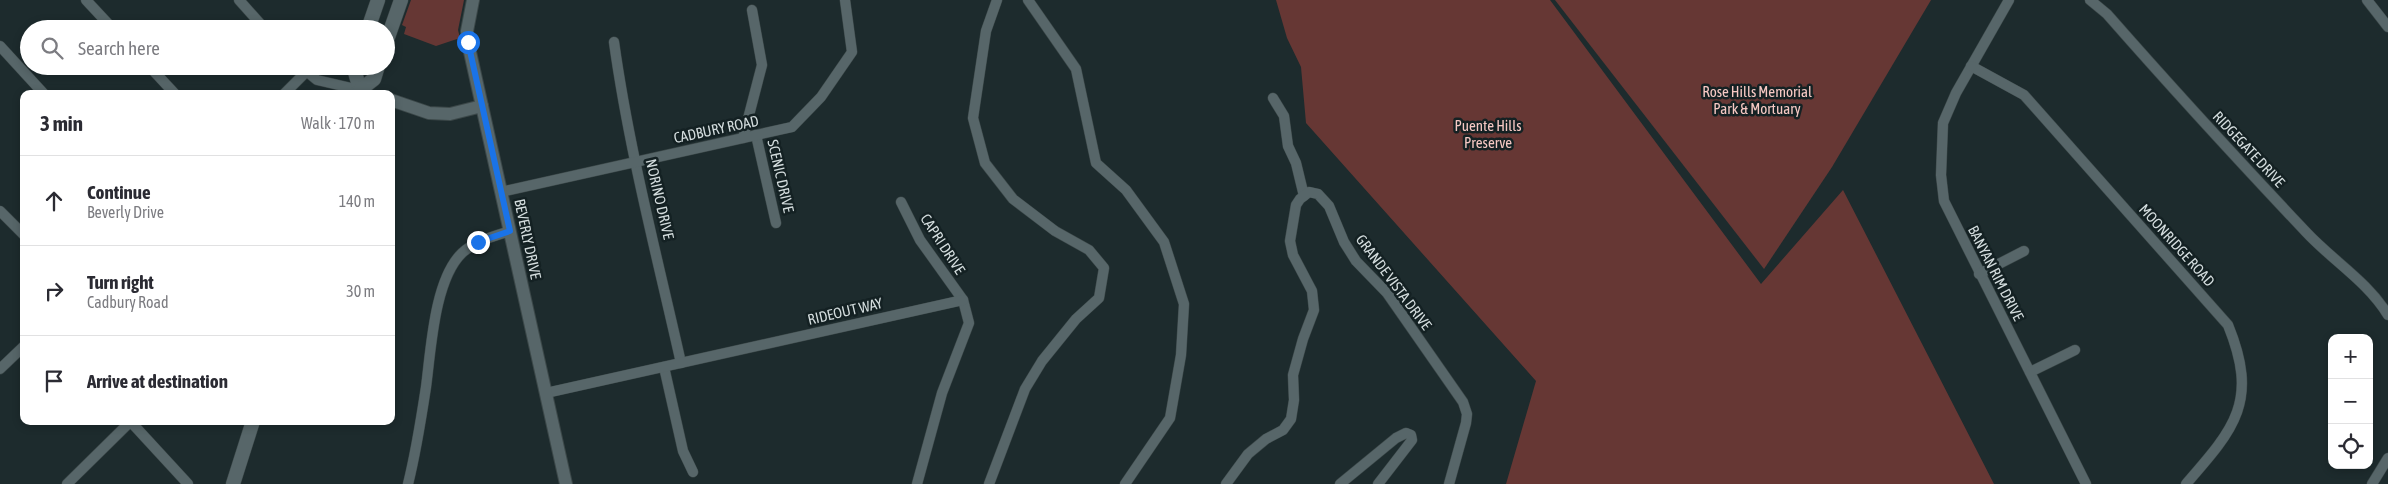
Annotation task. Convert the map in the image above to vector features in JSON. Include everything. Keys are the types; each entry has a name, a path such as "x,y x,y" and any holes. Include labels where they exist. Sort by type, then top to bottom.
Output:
{"main road":[{"path":"371,20 378,0"},
{"path":"394,20 401,0"},
{"path":"356,75 363,90"},
{"path":"366,90 375,75"},
{"path":"233,484 252,425"}],"street":[{"path":"86,0 105,20"},
{"path":"239,0 257,20"},
{"name":"BEVERLY DRIVE","path":"474,0 468,31 468,42 566,484"},
{"name":"CADBURY ROAD","path":"501,192 792,127 821,97 852,52 845,0"},
{"path":"989,484 1025,388 1042,361 1076,319 1099,298 1104,268 1089,250 1055,231 1013,199 985,163 972,118 986,31 997,0"},
{"path":"1028,0 1076,69 1096,163 1126,190 1164,242 1184,304 1181,355 1170,418 1125,484"},
{"name":"BANYAN RIM DRIVE","path":"2009,0 1956,93 1943,123 1941,175 1944,201 1978,274 2086,484"},
{"name":"RIDGEGATE DRIVE","path":"2090,0 2107,14 2199,118 2317,244 2365,285 2388,315"},
{"path":"2367,0 2388,27"},
{"name":"SCENIC DRIVE","path":"743,138 762,65 752,10"},
{"name":"NORINO DRIVE","path":"614,42 636,162 681,363"},
{"path":"0,48 20,69"},
{"name":"MOONRIDGE ROAD","path":"1971,66 2024,95 2228,325 2241,363 2242,388 2236,418 2218,447 2186,484"},
{"path":"26,75 40,90"},
{"path":"157,75 170,90"},
{"path":"287,90 298,75"},
{"path":"311,75 317,80 356,90"},
{"path":"1226,484 1248,454 1266,439 1283,430 1291,419 1294,400 1293,374 1302,339 1314,310 1312,291 1293,255 1290,242 1296,206 1304,196 1288,146 1284,116 1273,98"},
{"path":"395,101 429,112 450,114 482,106"},
{"name":"SCENIC DRIVE","path":"756,135 776,223"},
{"name":"GRANDE VISTA DRIVE","path":"1304,196 1309,192 1318,194 1330,206 1344,242 1356,261 1387,293 1463,402 1467,414 1466,423 1449,484"},
{"name":"CAPRI DRIVE","path":"900,202 920,240 963,300"},
{"path":"0,211 20,232"},
{"path":"408,484 414,458 436,321 447,277 462,253 478,242 510,231"},
{"path":"1978,274 2024,251"},
{"path":"917,484 942,393 968,331 968,315 963,300"},
{"name":"RIDEOUT WAY","path":"546,393 963,300"},
{"path":"0,369 20,350"},
{"path":"2030,372 2076,350"},
{"path":"664,367 683,452 693,472"},
{"path":"67,484 127,425"},
{"path":"133,425 188,484"},
{"path":"1340,484 1396,438 1406,433 1411,435 1412,440 1378,484"},
{"path":"2372,484 2388,458"}],"green space":[{"path":"411,0 464,0 458,30 460,38 436,46 404,34 406,27 402,25"},
{"name":"Puente Hills Preserve","path":"1276,0 1550,0 1761,284 1843,190 1994,484 1506,484 1536,381 1306,123 1301,67 1287,38"},
{"name":"Rose Hills Memorial Park & Mortuary","path":"1555,0 1931,0 1832,167 1764,269"}],"route":[{"path":"468,42 510,231 478,242"}]}
